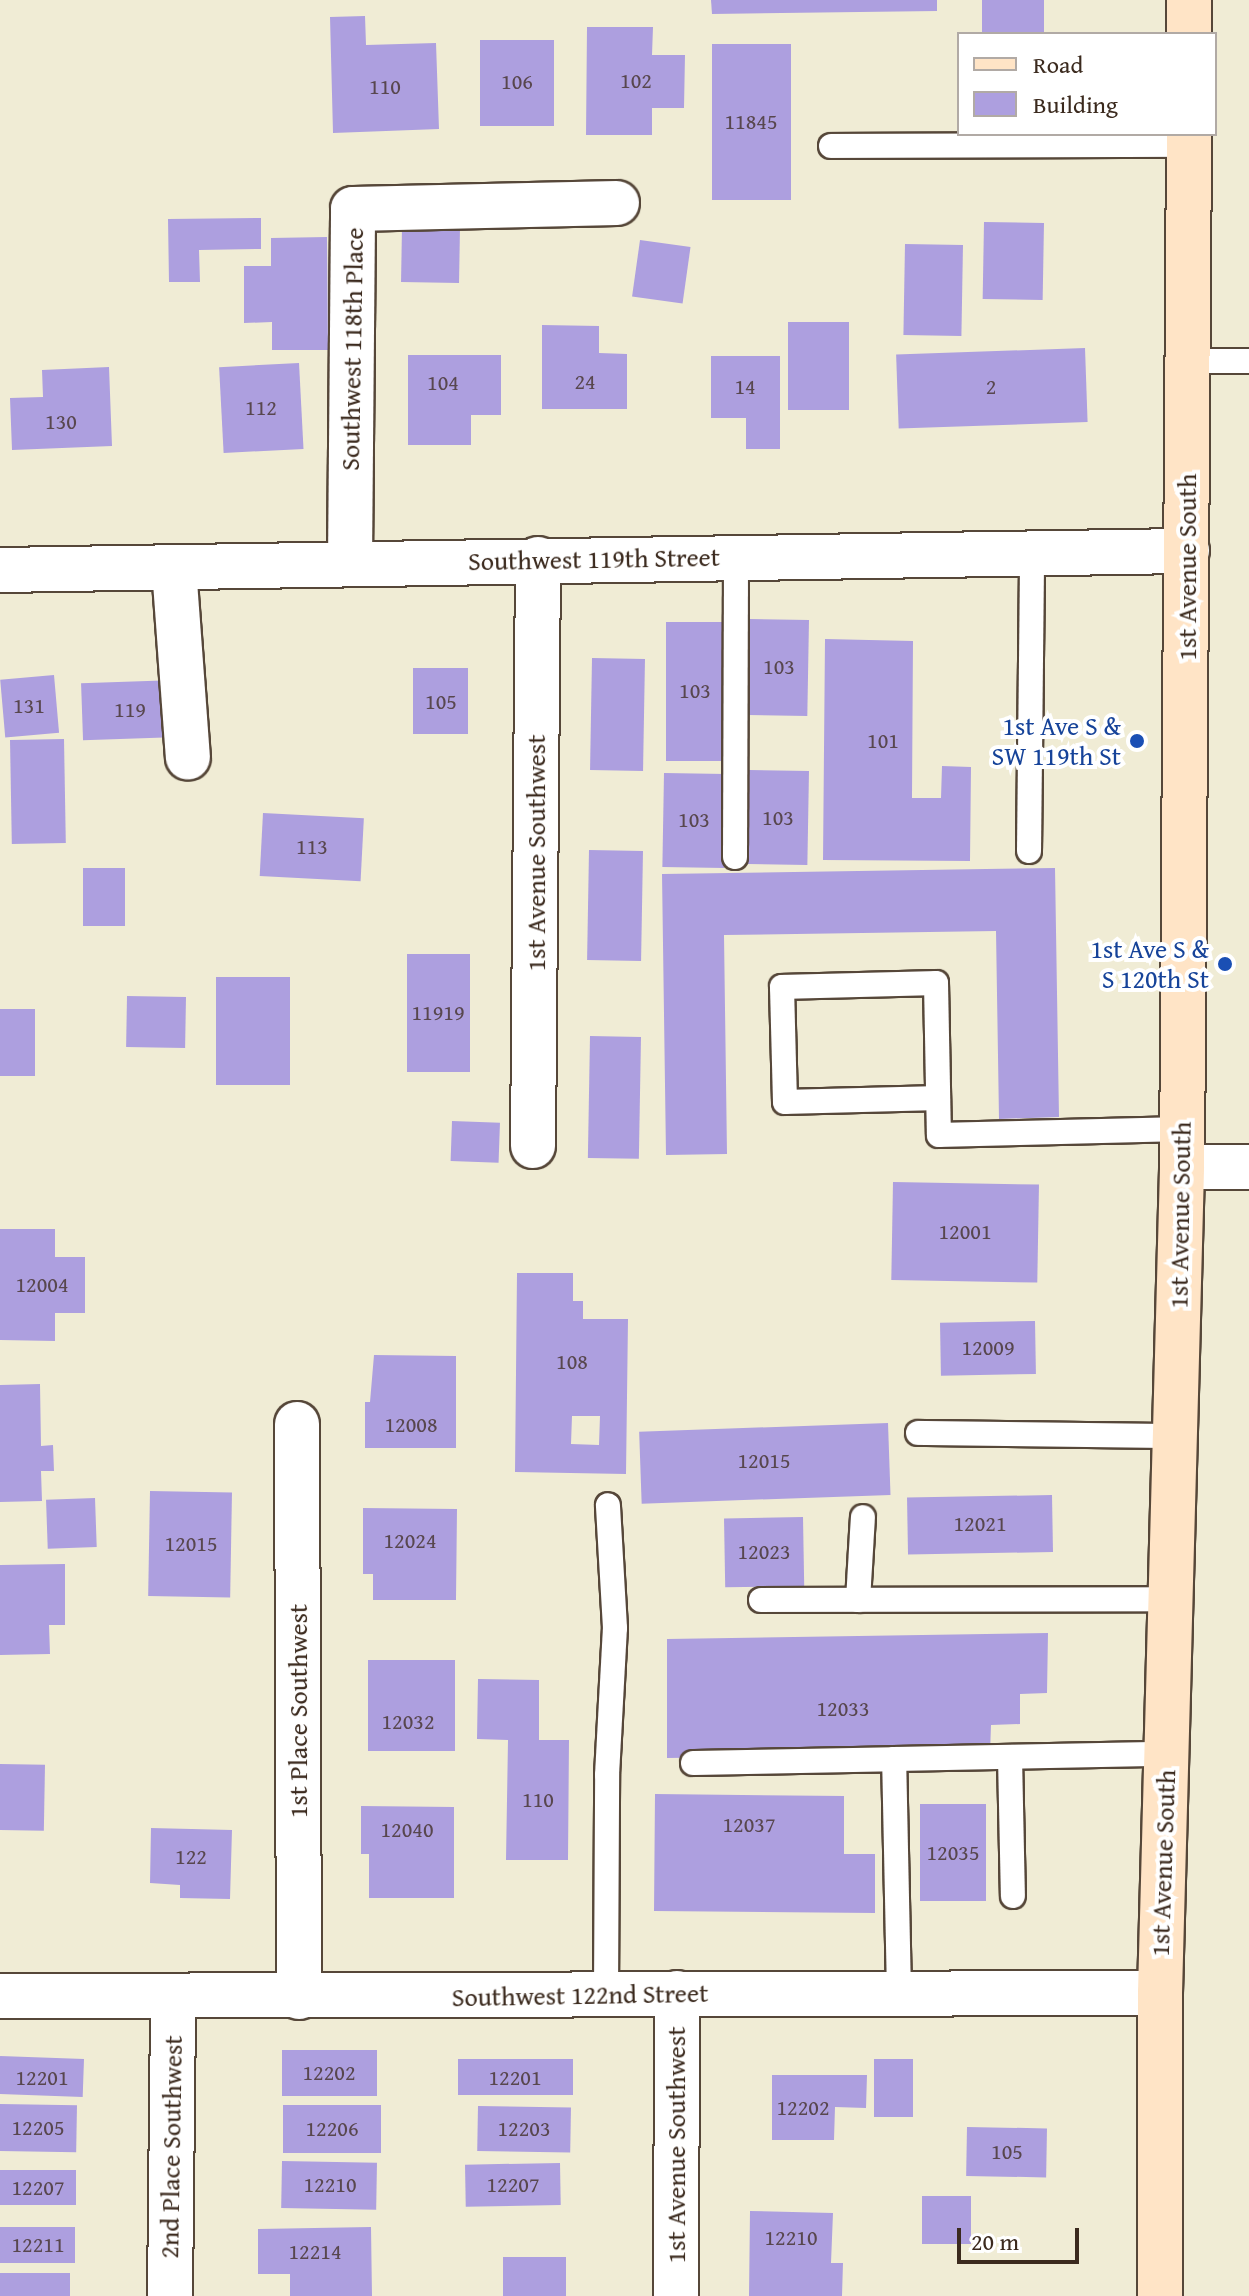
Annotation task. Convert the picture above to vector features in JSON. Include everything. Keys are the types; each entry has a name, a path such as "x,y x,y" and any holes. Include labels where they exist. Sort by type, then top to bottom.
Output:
{"main road":[{"path":"1189,0 1189,32"},
{"name":"1st Avenue South","path":"1160,2296 1160,1993 1182,1148 1188,139"}],"street":[{"name":"Southwest 118th Place","path":"350,561 353,209 617,203"},
{"name":"Southwest 119th Street","path":"0,570 174,568 350,561 1187,551"},
{"name":"1st Avenue Southwest","path":"533,1146 538,559"},
{"path":"174,568 188,757"},
{"path":"1182,1148 1249,1167"},
{"name":"1st Place Southwest","path":"297,1424 299,1997"},
{"name":"1st Avenue Southwest","path":"676,2296 677,1993"},
{"name":"Southwest 122nd Street","path":"0,1996 173,1998 677,1993 1160,1993"},
{"name":"2nd Place Southwest","path":"170,2296 173,1998"}],"lane":[{"path":"831,146 1188,139"},
{"path":"1188,361 1249,361"},
{"path":"1029,851 1032,553"},
{"path":"735,857 736,557"},
{"path":"938,1098 785,1102 782,987 936,983 939,1135 1182,1148"},
{"path":"918,1433 1175,1436"},
{"path":"606,1994 607,1775 615,1628 608,1505"},
{"path":"858,1600 863,1517"},
{"path":"761,1600 1171,1599"},
{"path":"693,1763 1166,1754"},
{"path":"1010,1757 1013,1896"},
{"path":"894,1759 899,1993"}],"building":[{"path":"711,0 937,0 937,11 712,14"},
{"path":"982,0 1044,0 1044,32 982,32"},
{"path":"365,16 366,45 436,43 439,129 333,133 330,17"},
{"path":"587,27 653,27 652,55 685,55 684,108 652,108 652,135 586,135"},
{"path":"480,40 554,40 554,126 480,126"},
{"path":"712,44 791,44 791,200 712,200"},
{"path":"261,218 261,249 199,250 200,282 169,282 168,219"},
{"path":"984,222 1044,223 1043,300 983,299"},
{"path":"402,227 460,228 459,283 401,282"},
{"path":"327,237 328,350 272,350 272,322 244,323 244,266 271,266 271,238"},
{"path":"640,240 691,247 683,304 632,296"},
{"path":"905,244 963,245 961,336 903,335"},
{"path":"788,322 849,322 849,410 788,410"},
{"path":"542,325 599,326 599,353 627,354 627,409 542,409"},
{"path":"1085,348 1088,422 899,429 896,355"},
{"path":"408,355 501,355 501,415 471,415 471,445 408,445"},
{"path":"711,356 780,356 780,449 746,449 746,418 711,418"},
{"path":"299,363 304,449 224,453 219,367"},
{"path":"109,367 112,446 12,450 10,398 43,397 42,370"},
{"path":"749,619 809,620 807,716 747,715"},
{"path":"666,622 725,622 725,761 666,761"},
{"path":"825,639 913,641 912,798 941,798 942,766 971,767 970,861 823,860"},
{"path":"592,658 645,659 643,771 590,770"},
{"path":"413,668 468,668 468,734 413,734"},
{"path":"54,675 59,733 5,737 0,680"},
{"path":"177,680 179,737 83,740 81,683"},
{"path":"64,739 66,843 12,844 10,740"},
{"path":"749,770 809,771 807,865 747,864"},
{"path":"664,773 726,774 724,868 662,867"},
{"path":"263,813 364,818 361,881 260,876"},
{"path":"589,850 643,851 641,961 587,960"},
{"path":"83,868 125,868 125,926 83,926"},
{"path":"1055,868 1059,1117 999,1119 996,931 724,935 727,1154 666,1155 662,874"},
{"path":"407,954 470,954 470,1072 407,1072"},
{"path":"216,977 290,977 290,1085 216,1085"},
{"path":"127,996 186,997 185,1048 126,1047"},
{"path":"0,1009 35,1009 35,1076 0,1076"},
{"path":"590,1036 641,1037 639,1159 588,1158"},
{"path":"452,1121 500,1123 499,1163 451,1161"},
{"path":"893,1182 1039,1185 1037,1283 891,1280"},
{"path":"0,1229 55,1229 55,1257 85,1257 85,1313 55,1313 55,1341 0,1340"},
{"path":"517,1273 573,1273 573,1301 583,1301 583,1319 628,1319 626,1474 515,1472","holes":["572,1416 600,1416 599,1445 571,1444"]},
{"path":"1035,1321 1036,1374 941,1376 940,1323"},
{"path":"374,1355 456,1356 456,1448 365,1448 365,1402 370,1402"},
{"path":"40,1384 41,1446 53,1445 54,1471 41,1471 42,1501 0,1502 0,1385"},
{"path":"888,1423 891,1495 642,1504 639,1432"},
{"path":"150,1491 232,1492 230,1597 148,1596"},
{"path":"1052,1495 1053,1552 908,1555 907,1498"},
{"path":"95,1498 97,1547 48,1549 46,1500"},
{"path":"363,1508 457,1509 456,1600 373,1600 373,1574 363,1574"},
{"path":"803,1517 804,1586 725,1587 724,1518"},
{"path":"65,1564 65,1625 49,1625 50,1654 0,1655 0,1565"},
{"path":"1048,1633 1047,1693 1020,1694 1020,1724 991,1725 990,1754 667,1758 667,1639"},
{"path":"368,1660 455,1660 455,1751 368,1751"},
{"path":"478,1679 539,1680 539,1740 569,1740 568,1860 506,1860 508,1740 477,1739"},
{"path":"0,1764 45,1765 44,1831 0,1830"},
{"path":"655,1794 844,1796 844,1854 875,1854 875,1913 654,1911"},
{"path":"920,1804 986,1804 986,1901 920,1901"},
{"path":"361,1806 454,1807 454,1898 369,1898 369,1854 361,1854"},
{"path":"151,1828 232,1830 230,1899 180,1898 180,1885 150,1883"},
{"path":"282,2050 377,2050 377,2096 282,2096"},
{"path":"0,2056 84,2059 83,2097 0,2094"},
{"path":"458,2059 573,2059 573,2095 458,2095"},
{"path":"874,2059 913,2059 913,2117 874,2117"},
{"path":"772,2075 867,2075 866,2108 835,2107 834,2140 772,2140"},
{"path":"0,2104 77,2105 76,2152 0,2151"},
{"path":"283,2105 381,2105 381,2153 283,2153"},
{"path":"478,2106 571,2108 570,2153 477,2151"},
{"path":"967,2127 1047,2128 1046,2177 966,2176"},
{"path":"282,2161 377,2163 376,2210 281,2208"},
{"path":"560,2163 561,2205 466,2207 465,2165"},
{"path":"0,2170 76,2170 76,2205 0,2205"},
{"path":"922,2196 971,2196 971,2244 922,2244"},
{"path":"750,2211 833,2213 831,2263 843,2263 842,2296 749,2296"},
{"path":"0,2227 75,2227 75,2263 0,2263"},
{"path":"371,2227 372,2296 290,2296 290,2274 258,2274 258,2229"},
{"path":"503,2257 566,2257 566,2296 503,2296"},
{"path":"0,2273 70,2273 70,2296 0,2296"}],"place":[{"name":"1st Ave S & SW 119th St","path":"1137,741"},
{"name":"1st Ave S & S 120th St","path":"1225,964"}]}
